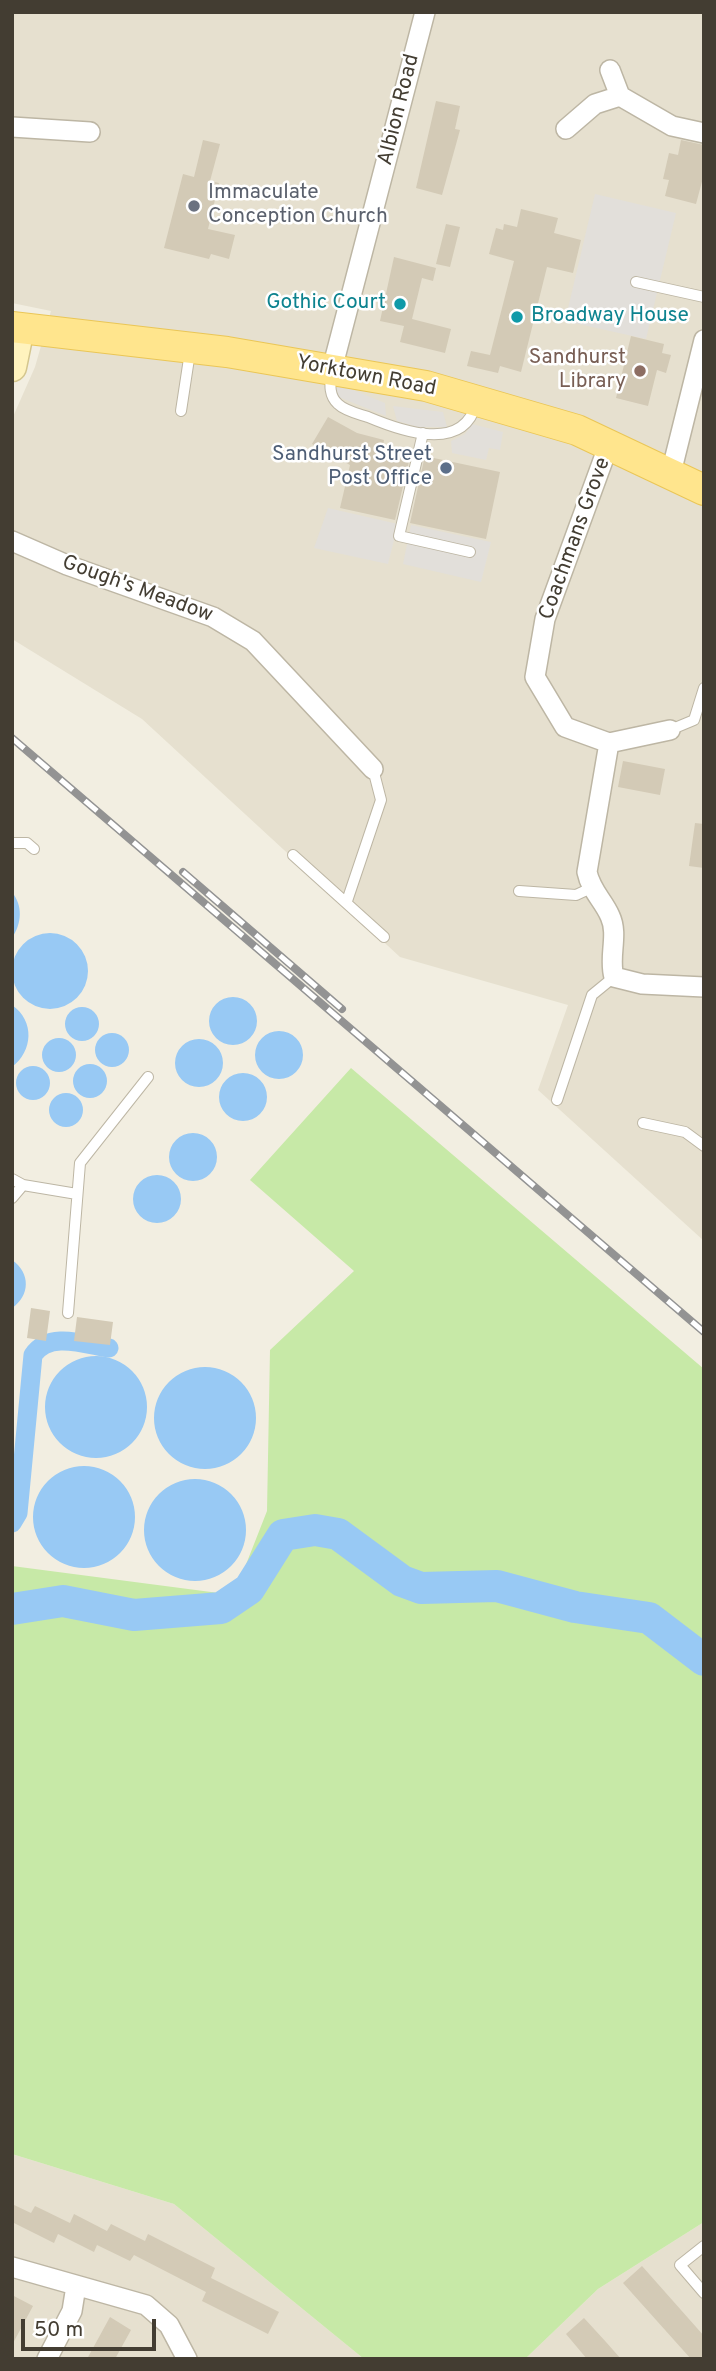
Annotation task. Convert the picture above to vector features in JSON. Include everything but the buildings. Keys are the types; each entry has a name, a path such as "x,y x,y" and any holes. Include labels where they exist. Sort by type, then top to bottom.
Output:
{"main road":[{"name":"Yorktown Road","path":"16,328 42,328 191,348 426,386 577,430 704,490"}],"street":[{"name":"Albion Road","path":"332,369 425,12"},
{"path":"610,70 620,96 672,125 704,133"},
{"path":"566,129 595,104 620,96"},
{"path":"12,127 90,132"},
{"path":"12,367 16,328"},
{"path":"671,473 704,340"},
{"name":"Coachmans Grove","path":"610,444 545,619 535,677 565,727 610,743"},
{"name":"Gough's Meadow","path":"12,541 67,565 213,617 253,641 373,769"},
{"path":"670,730 610,743 589,862 591,888 611,917 614,939 610,962 614,977 642,984 704,987"},
{"path":"12,2267 146,2305 169,2325 187,2359"},
{"path":"47,2359 72,2311 76,2286"}],"lane":[{"path":"636,282 704,297"},
{"path":"181,411 191,348"},
{"path":"332,369 330,393 338,405 392,427 443,435 460,429 473,414 477,400"},
{"path":"423,433 399,536 470,552"},
{"path":"670,730 694,720 704,688"},
{"path":"347,901 381,800 373,769"},
{"path":"12,842 27,843 34,849"},
{"path":"293,855 384,937"},
{"path":"519,891 576,895 591,888"},
{"path":"557,1100 592,995 614,977"},
{"path":"68,1313 80,1163 148,1077"},
{"path":"643,1123 685,1132 704,1146"},
{"path":"12,1179 23,1185 77,1194"},
{"path":"12,1198 23,1185"},
{"path":"704,2246 680,2265 704,2293"}],"shaded area":[{"path":"12,12 704,12 704,1241 538,1090 568,1005 400,957 142,719 12,639 12,419 35,367 51,311 12,303"},
{"path":"595,194 676,213 646,339 565,321"},
{"path":"338,384 385,403 386,416 336,396"},
{"path":"393,406 443,412 447,427 418,427 397,421"},
{"path":"472,424 503,432 500,450 489,448 486,460 452,453 451,441 465,434"},
{"path":"328,508 398,524 388,564 314,548"},
{"path":"411,525 491,542 481,582 403,564"},
{"path":"12,2154 174,2204 364,2359 12,2359"},
{"path":"704,2222 704,2359 525,2359 598,2289"}],"green space":[{"path":"351,1068 704,1369 704,2222 598,2289 525,2359 364,2359 174,2204 12,2154 12,1566 234,1595 267,1511 270,1350 354,1271 250,1180"}],"water":[{"path":"12,892 16,897 20,915 12,938"},
{"path":"50,933 64,936 77,944 85,957 88,971 85,985 77,998 64,1006 50,1009 36,1006 23,998 15,985 12,971 15,957 23,944 36,936"},
{"path":"233,997 250,1004 257,1021 250,1038 233,1045 216,1038 209,1021 216,1004"},
{"path":"12,1005 25,1019 28,1036 24,1053 12,1067"},
{"path":"82,1007 94,1012 99,1024 94,1036 82,1041 70,1036 65,1024 70,1012"},
{"path":"279,1031 296,1038 303,1055 296,1072 279,1079 262,1072 255,1055 262,1038"},
{"path":"112,1033 124,1038 129,1050 124,1062 112,1067 100,1062 95,1050 100,1038"},
{"path":"59,1038 71,1043 76,1055 71,1067 59,1072 47,1067 42,1055 47,1043"},
{"path":"199,1039 216,1046 223,1063 216,1080 199,1087 182,1080 175,1063 182,1046"},
{"path":"90,1064 102,1069 107,1081 102,1093 90,1098 78,1093 73,1081 78,1069"},
{"path":"33,1066 45,1071 50,1083 45,1095 33,1100 21,1095 16,1083 21,1071"},
{"path":"243,1073 260,1080 267,1097 260,1114 243,1121 226,1114 219,1097 226,1080"},
{"path":"66,1093 78,1098 83,1110 78,1122 66,1127 54,1122 49,1110 54,1098"},
{"path":"193,1133 210,1140 217,1157 210,1174 193,1181 176,1174 169,1157 176,1140"},
{"path":"157,1175 174,1182 181,1199 174,1216 157,1223 140,1216 133,1199 140,1182"},
{"path":"12,1260 23,1271 26,1284 22,1297 12,1308"},
{"path":"96,1356 115,1360 132,1371 143,1388 147,1407 143,1426 132,1443 115,1454 96,1458 77,1454 60,1443 49,1426 45,1407 49,1388 60,1371 77,1360"},
{"path":"205,1367 224,1371 241,1382 252,1399 256,1418 252,1437 241,1454 224,1465 205,1469 186,1465 169,1454 158,1437 154,1418 158,1399 169,1382 186,1371"},
{"path":"84,1466 103,1470 120,1481 131,1498 135,1517 131,1536 120,1553 103,1564 84,1568 65,1564 48,1553 37,1536 33,1517 37,1498 48,1481 65,1470"},
{"path":"195,1479 214,1483 231,1494 242,1511 246,1530 242,1549 231,1566 214,1577 195,1581 176,1577 159,1566 148,1549 144,1530 148,1511 159,1494 176,1483"}],"waterway":[{"path":"12,1523 18,1513 33,1355 48,1343 57,1341 109,1348"},
{"path":"12,1609 63,1601 134,1615 221,1608 249,1589 283,1535 315,1530 338,1534 402,1581 421,1588 497,1586 575,1607 649,1618 704,1660"}],"railway":[{"path":"12,738 704,1332"},
{"path":"183,872 342,1009"}],"place":[{"name":"Immaculate Conception Church","path":"194,206"},
{"name":"Gothic Court","path":"400,304"},
{"name":"Broadway House","path":"517,317"},
{"name":"Sandhurst Library","path":"640,371"},
{"name":"Sandhurst Street Post Office","path":"446,468"}]}
